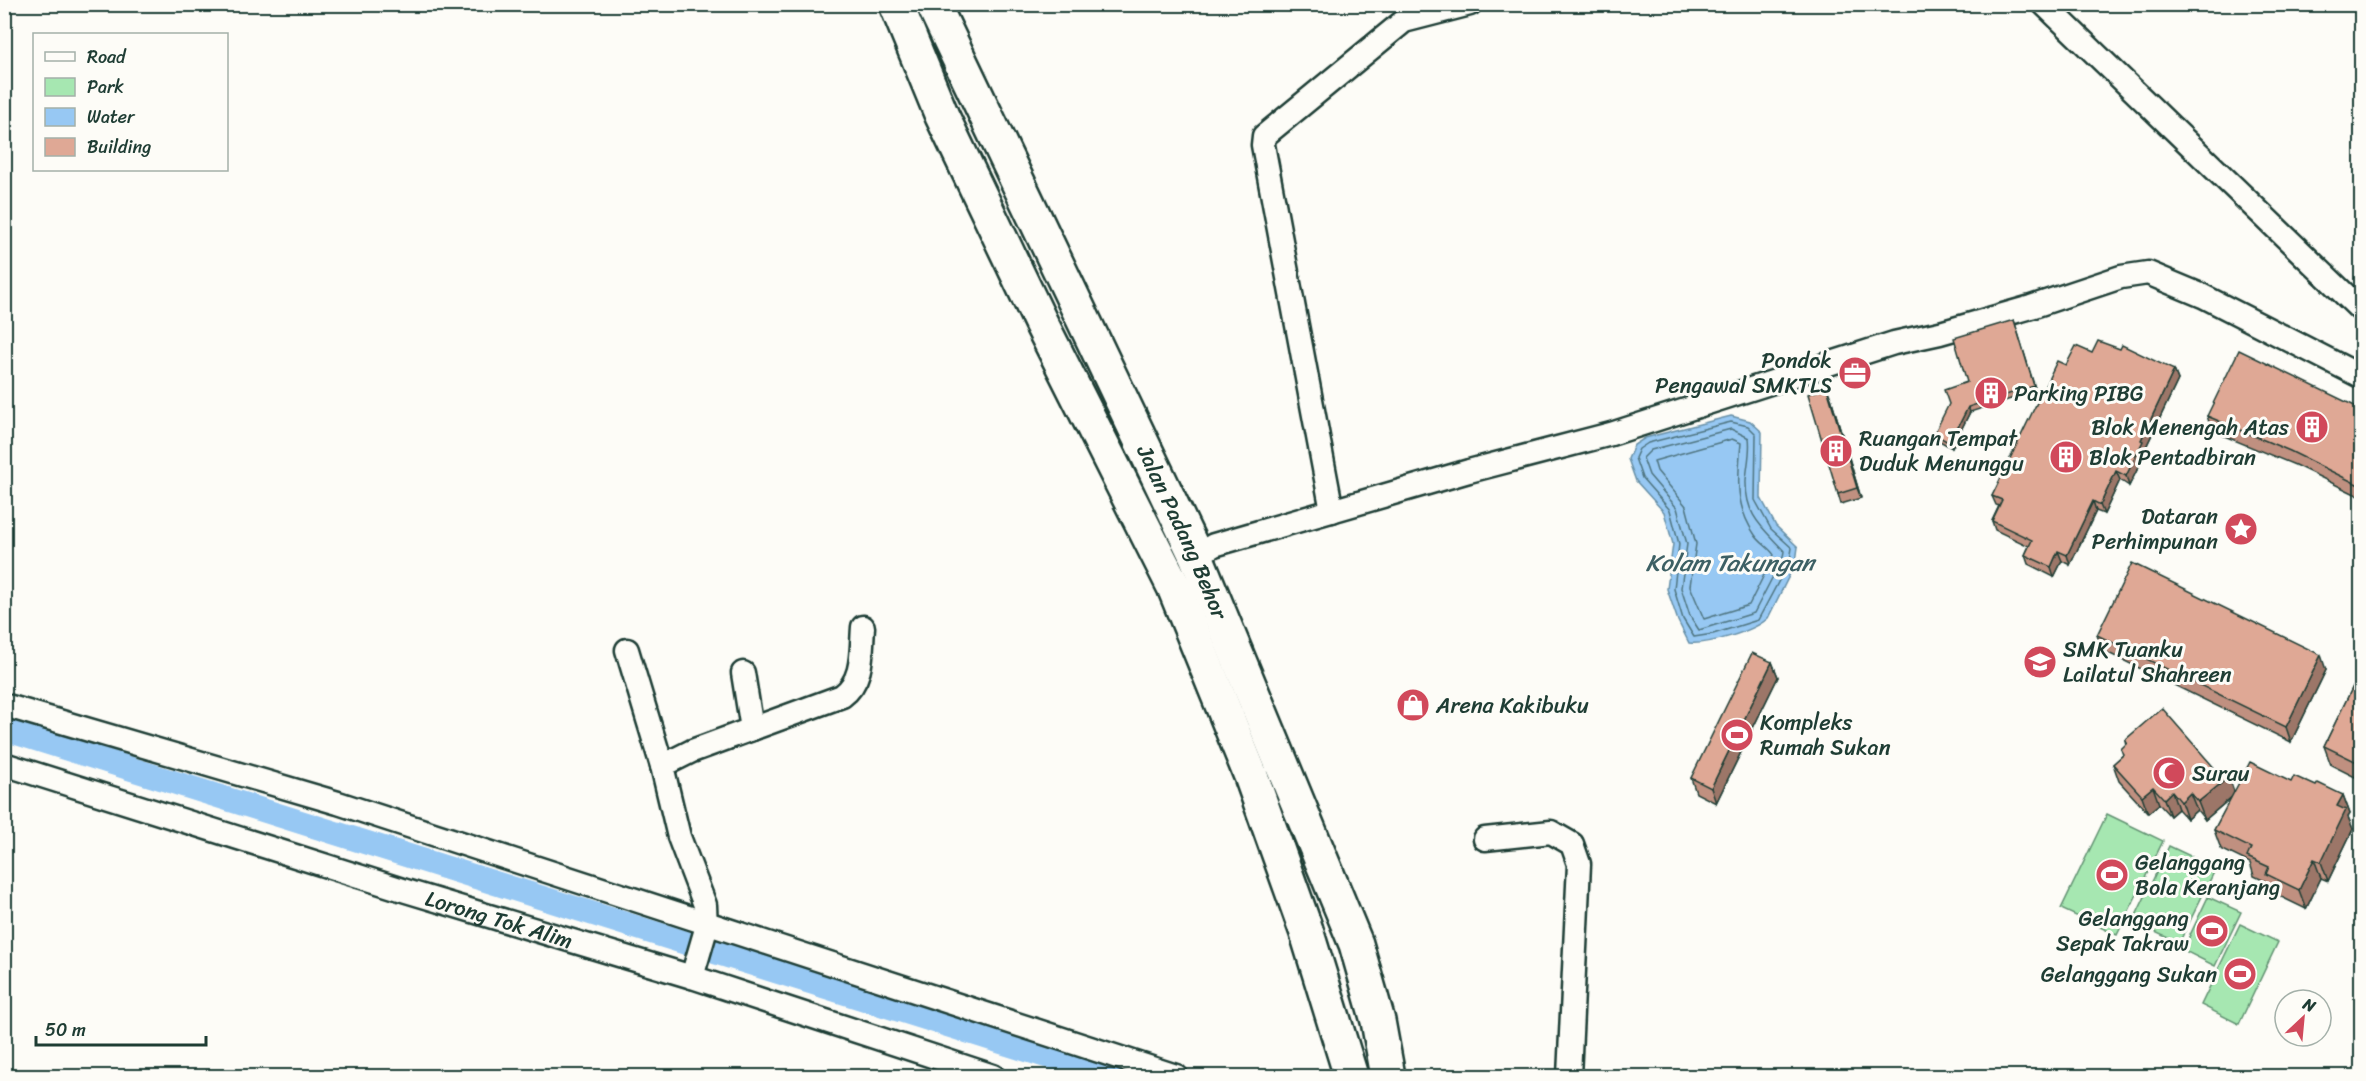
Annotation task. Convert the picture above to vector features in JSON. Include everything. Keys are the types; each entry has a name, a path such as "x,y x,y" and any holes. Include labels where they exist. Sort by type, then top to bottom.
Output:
{"main road":[{"name":"Jalan Padang Behor","path":"896,4 942,116 1041,323 1174,587 1255,787 1306,930 1351,1077"},
{"name":"Jalan Padang Behor","path":"933,4 1196,556 1356,944 1378,1021 1388,1077"},
{"path":"1174,587 1178,570 1196,556"}],"street":[{"path":"1332,511 1263,145 1264,136 1404,21 1470,4"},
{"path":"2044,4 2361,311"},
{"path":"1196,556 1214,545 1469,471 1579,444 1894,343 1940,333 2121,277 2148,273 2203,296 2361,377"},
{"path":"662,766 692,751 842,696 853,688 858,677 863,627"},
{"path":"627,650 662,766 679,837 705,905 706,925 694,972"},
{"path":"743,673 752,729"},
{"path":"4,705 338,803 1176,1077"},
{"name":"Lorong Tok Alim","path":"4,764 417,894 694,972 993,1077"},
{"path":"1485,839 1551,832 1572,844 1579,864 1569,1077"}],"green space":[{"name":"Gelanggang Bola Keranjang","path":"2107,814 2163,841 2117,935 2061,909"},
{"path":"2169,846 2216,868 2179,943 2133,922"},
{"name":"Gelanggang Sepak Takraw","path":"2208,897 2241,912 2215,966 2183,950"},
{"name":"Gelanggang Sukan","path":"2240,924 2278,942 2239,1024 2201,1005"}],"water":[{"name":"Kolam Takungan","path":"1731,416 1750,421 1762,432 1761,498 1776,526 1798,547 1796,562 1768,618 1762,623 1731,636 1708,642 1689,643 1678,621 1667,589 1673,544 1664,512 1636,481 1628,459 1634,445 1645,438"}],"building":[{"path":"2014,320 2034,386 1968,407 1950,443 1934,434 1949,404 1944,390 1967,382 1954,338"},
{"name":"Blok Pentadbiran","path":"2098,341 2120,349 2122,345 2174,370 2126,476 2116,471 2100,505 2093,501 2067,555 2058,551 2051,567 2025,555 2032,540 1992,521 2002,500 1992,496 2057,361 2066,365 2076,346 2092,353"},
{"name":"Blok Menengah Atas","path":"2239,350 2361,409 2361,486 2290,451 2207,416"},
{"name":"Ruangan Tempat Duduk Menunggu","path":"1827,388 1857,488 1838,494 1808,394"},
{"path":"2132,563 2321,655 2286,727 2097,635"},
{"path":"1752,653 1772,662 1711,788 1691,778"},
{"path":"2361,670 2361,764 2324,746"},
{"name":"Surau","path":"2162,708 2217,771 2229,777 2198,802 2190,793 2181,802 2172,791 2164,799 2153,787 2142,796 2113,764 2124,754 2121,749 2127,743 2125,740"},
{"path":"2250,762 2291,782 2294,776 2316,786 2318,783 2343,795 2337,806 2346,810 2321,862 2314,859 2299,890 2266,874 2269,867 2247,857 2251,848 2214,830"}],"waterway":[{"path":"4,729 1110,1076"}],"place":[{"name":"Pondok Pengawal SMKTLS","path":"1855,373"},
{"name":"Parking PIBG","path":"1991,393"},
{"name":"Blok Menengah Atas","path":"2312,427"},
{"name":"Ruangan Tempat Duduk Menunggu","path":"1836,451"},
{"name":"Blok Pentadbiran","path":"2066,457"},
{"name":"Dataran Perhimpunan","path":"2241,529"},
{"name":"SMK Tuanku Lailatul Shahreen","path":"2040,662"},
{"name":"Arena Kakibuku","path":"1413,705"},
{"name":"Kompleks Rumah Sukan","path":"1737,735"},
{"name":"Surau","path":"2169,773"},
{"name":"Gelanggang Bola Keranjang","path":"2112,875"},
{"name":"Gelanggang Sepak Takraw","path":"2212,931"},
{"name":"Gelanggang Sukan","path":"2240,974"}]}
